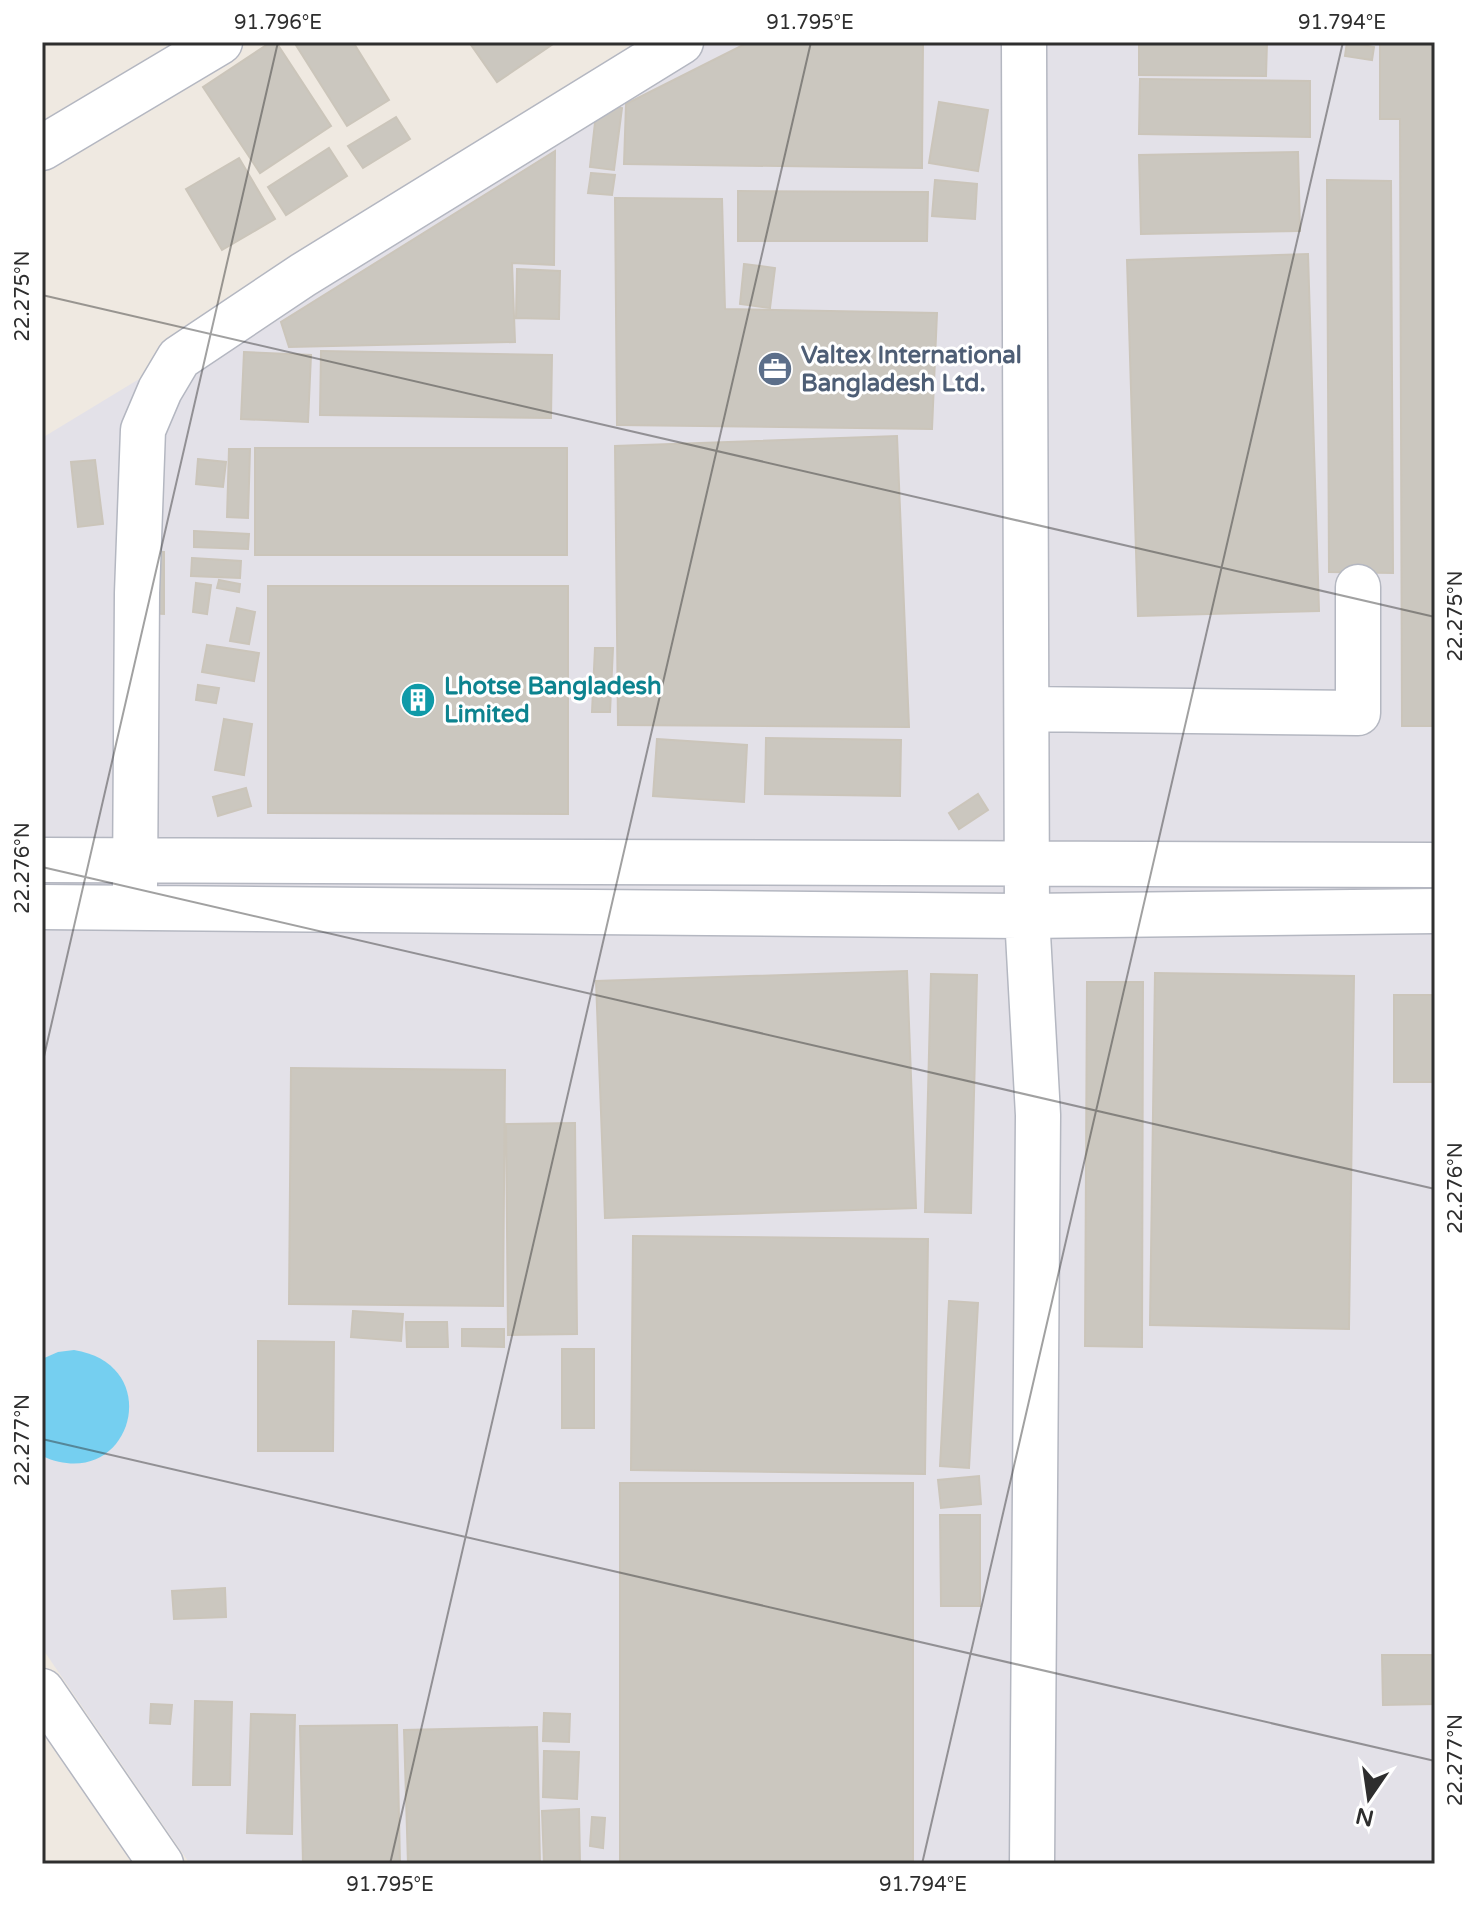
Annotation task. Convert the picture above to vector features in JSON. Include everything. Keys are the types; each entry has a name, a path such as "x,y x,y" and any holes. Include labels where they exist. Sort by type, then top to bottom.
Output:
{"street":[{"path":"42,148 220,42"},
{"path":"135,908 137,593 143,430 160,390 179,358 303,275 681,42"},
{"path":"1024,42 1027,916 1038,1115 1032,1864"},
{"path":"1028,709 1358,713 1358,587"},
{"path":"42,860 1435,865"},
{"path":"42,907 1027,916 1435,911"},
{"path":"42,1691 161,1864"}],"shaded area":[{"path":"694,42 1435,42 1435,1864 190,1864 42,1648 42,438"}],"water":[{"path":"74,1350 104,1361 121,1379 129,1401 127,1424 116,1444 97,1458 73,1464 42,1456 42,1359 58,1352"}],"building":[{"path":"271,42 276,42 331,126 260,173 203,87"},
{"path":"294,42 353,42 389,100 347,126"},
{"path":"469,42 556,42 497,82"},
{"path":"749,42 923,42 922,168 624,164 626,104"},
{"path":"1139,42 1267,42 1266,76 1139,75"},
{"path":"1347,42 1374,47 1372,60 1345,56"},
{"path":"1380,42 1435,42 1435,726 1402,726 1400,119 1380,119"},
{"path":"1140,79 1310,81 1310,137 1139,134"},
{"path":"939,102 988,110 978,171 929,163"},
{"path":"597,105 622,108 614,170 590,167"},
{"path":"396,117 410,139 363,168 348,146"},
{"path":"329,148 347,176 286,215 268,187"},
{"path":"555,151 554,265 512,263 515,342 289,347 281,322"},
{"path":"1298,152 1300,231 1141,234 1139,155"},
{"path":"239,158 275,219 222,250 186,189"},
{"path":"591,173 615,175 612,195 588,193"},
{"path":"935,180 977,184 975,219 932,216"},
{"path":"1327,180 1391,181 1393,573 1329,572"},
{"path":"738,191 928,192 927,241 738,241"},
{"name":"Valtex International Bangladesh Ltd.","path":"615,198 722,199 725,309 937,313 932,429 617,425"},
{"path":"1308,254 1319,611 1138,616 1127,260"},
{"path":"744,264 775,268 770,308 740,304"},
{"path":"517,269 560,271 559,319 516,318"},
{"path":"321,351 552,355 551,418 320,415"},
{"path":"244,352 311,355 308,422 241,419"},
{"path":"897,436 909,727 618,725 615,446"},
{"path":"255,448 567,448 567,555 255,555"},
{"path":"229,449 250,449 248,518 227,517"},
{"path":"198,459 226,462 223,487 196,484"},
{"path":"95,460 103,524 78,527 71,462"},
{"path":"194,531 249,534 248,549 194,547"},
{"path":"148,552 164,552 164,614 147,613"},
{"path":"192,558 241,561 240,578 191,576"},
{"path":"219,580 240,584 239,592 217,588"},
{"path":"196,583 211,585 207,614 193,612"},
{"name":"Lhotse Bangladesh Limited","path":"268,586 568,586 568,814 268,813"},
{"path":"237,608 255,612 249,644 230,641"},
{"path":"207,645 259,653 254,681 202,672"},
{"path":"595,648 613,648 610,712 592,712"},
{"path":"198,685 219,688 216,703 196,700"},
{"path":"224,719 252,724 244,775 215,770"},
{"path":"766,738 901,740 900,796 765,794"},
{"path":"657,739 747,745 744,802 653,796"},
{"path":"246,788 251,806 218,816 213,797"},
{"path":"978,794 988,810 959,829 949,813"},
{"path":"907,971 916,1208 605,1218 596,981"},
{"path":"1155,973 1354,976 1349,1329 1150,1325"},
{"path":"931,974 977,975 971,1213 925,1212"},
{"path":"1087,982 1143,982 1142,1347 1085,1346"},
{"path":"1394,995 1435,995 1435,1082 1394,1082"},
{"path":"291,1068 505,1070 503,1306 289,1304"},
{"path":"575,1123 577,1334 508,1335 506,1124"},
{"path":"633,1236 928,1239 925,1474 631,1470"},
{"path":"949,1301 978,1303 969,1468 940,1466"},
{"path":"353,1311 403,1314 401,1341 351,1337"},
{"path":"406,1322 447,1322 448,1347 407,1347"},
{"path":"462,1329 504,1329 504,1347 462,1346"},
{"path":"258,1341 334,1342 333,1451 258,1451"},
{"path":"562,1349 594,1349 594,1428 562,1428"},
{"path":"979,1476 981,1504 941,1508 938,1480"},
{"path":"620,1483 913,1483 913,1864 620,1864"},
{"path":"940,1515 980,1515 980,1606 941,1606"},
{"path":"225,1588 226,1617 174,1619 172,1591"},
{"path":"1382,1655 1435,1655 1435,1704 1383,1705"},
{"path":"195,1701 232,1702 230,1785 193,1785"},
{"path":"151,1704 172,1705 170,1724 150,1723"},
{"path":"544,1713 570,1714 569,1742 543,1741"},
{"path":"251,1714 295,1715 292,1834 247,1833"},
{"path":"397,1725 400,1864 303,1864 300,1726"},
{"path":"537,1727 540,1864 408,1864 404,1730"},
{"path":"544,1751 579,1752 577,1799 543,1797"},
{"path":"579,1809 580,1864 544,1864 542,1811"},
{"path":"592,1817 605,1818 603,1848 590,1846"}],"place":[{"name":"Valtex International Bangladesh Ltd.","path":"775,369"},
{"name":"Lhotse Bangladesh Limited","path":"418,700"}]}
